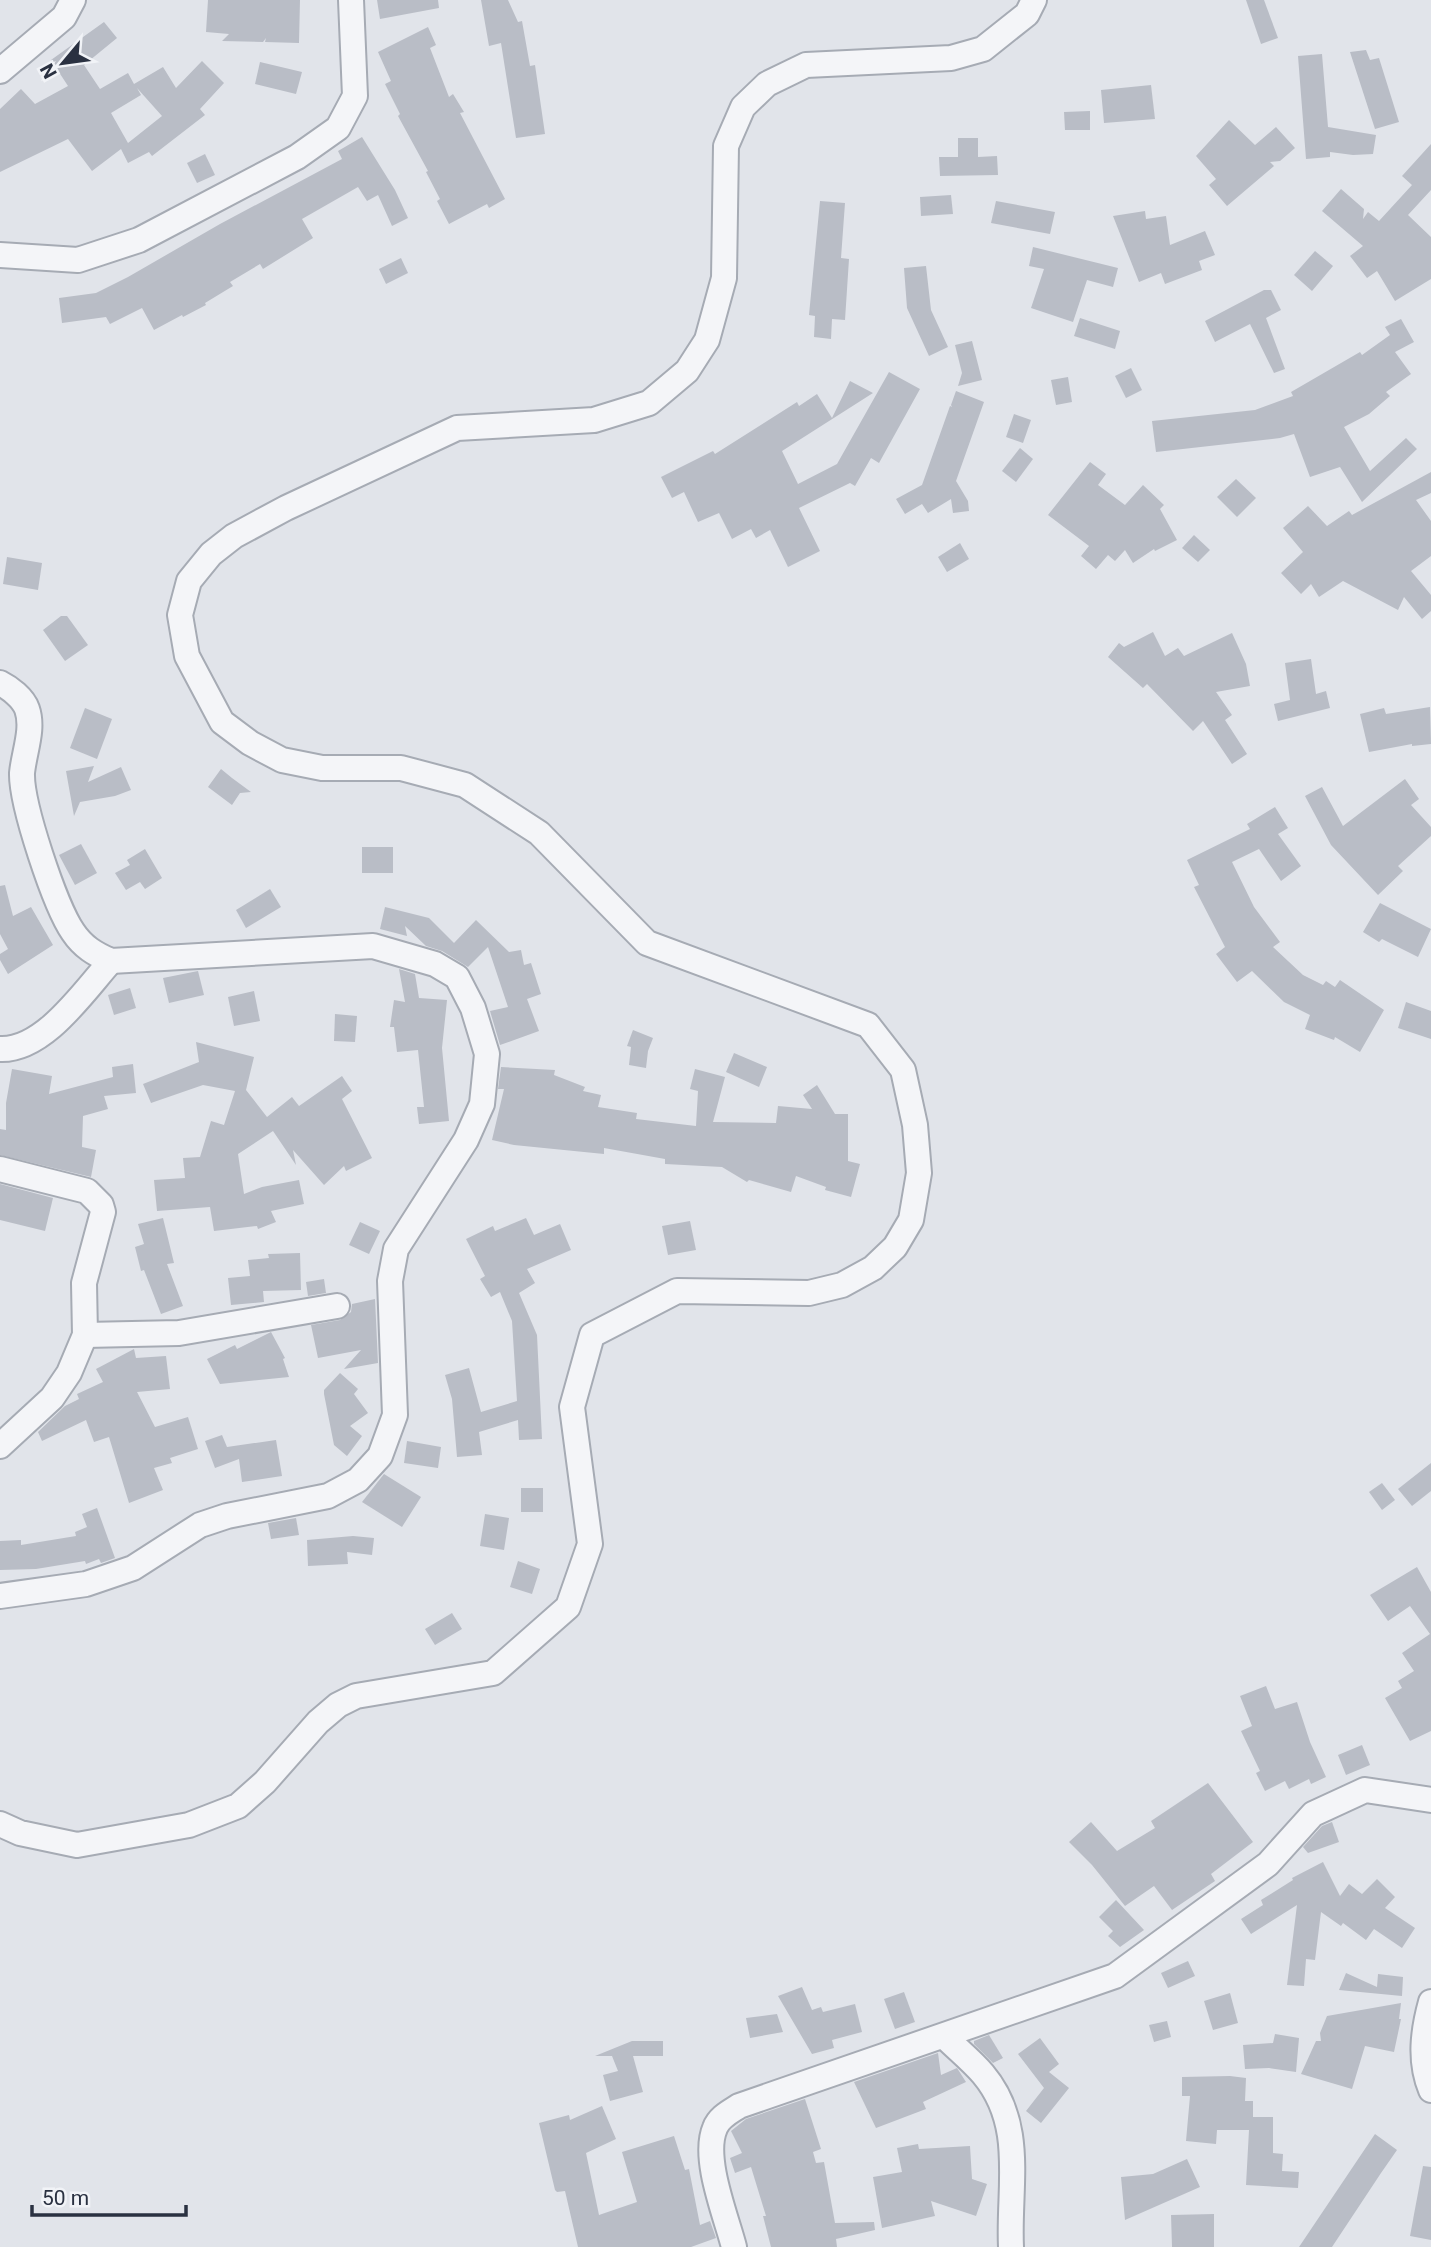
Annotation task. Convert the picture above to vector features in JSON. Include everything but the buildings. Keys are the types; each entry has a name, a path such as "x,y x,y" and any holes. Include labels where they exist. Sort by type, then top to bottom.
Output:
{"street":[{"path":"0,71 64,17 73,0"},
{"path":"0,255 78,260 139,240 297,157 338,128 355,96 351,0"},
{"path":"0,1824 20,1833 77,1845 189,1825 238,1807 265,1782 318,1722 338,1705 356,1696 493,1673 568,1607 590,1545 572,1407 592,1335 677,1291 809,1293 842,1285 873,1268 895,1247 911,1220 919,1173 915,1125 903,1070 868,1025 648,943 538,833 465,785 401,768 322,768 282,760 250,743 222,722 205,692 187,656 180,615 189,581 211,554 234,536 286,508 457,428 594,421 649,403 687,371 707,340 724,278 726,146 743,107 767,84 806,65 951,58 983,49 1027,14 1034,0"},
{"path":"0,683 9,687 26,706 30,724 22,774 26,803 52,887 72,931 90,952 111,961 373,946 435,964 457,977 473,1009 487,1054 482,1104 466,1140 396,1249 390,1281 395,1415 380,1456 358,1480 328,1496 227,1516 200,1525 133,1568 86,1584 0,1595"},
{"path":"0,1049 13,1050 54,1025 111,961"},
{"path":"0,1169 88,1191 101,1205 103,1212 85,1283 85,1335 69,1373 52,1398 0,1446"},
{"path":"85,1335 178,1333 337,1306"},
{"path":"734,2247 714,2171 712,2145 715,2127 723,2116 739,2106 1115,1976 1268,1864 1313,1814 1365,1790 1431,1800"},
{"path":"1431,2002 1424,2028 1423,2055 1431,2090"},
{"path":"944,2036 984,2076 1007,2115 1013,2159 1011,2247"}]}
